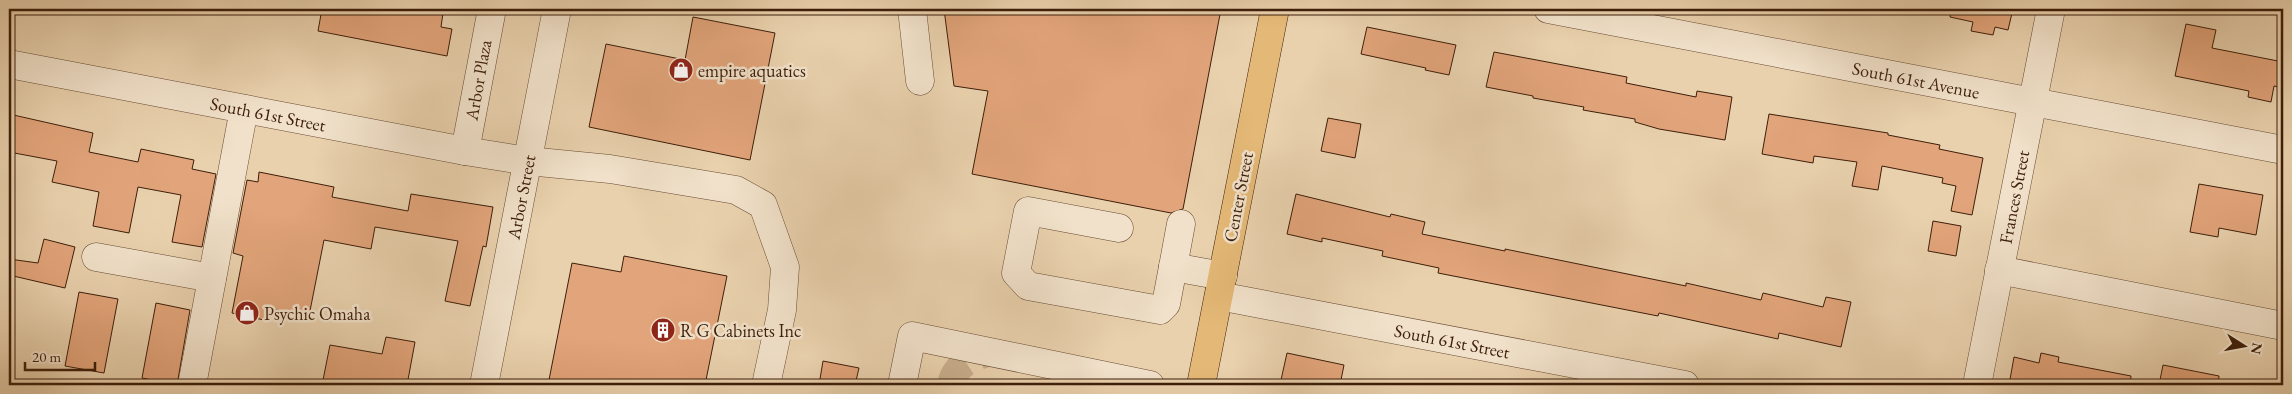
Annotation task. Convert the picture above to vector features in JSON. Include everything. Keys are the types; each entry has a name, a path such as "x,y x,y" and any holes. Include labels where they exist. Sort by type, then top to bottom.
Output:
{"main road":[{"name":"Center Street","path":"1200,385 1275,9"}],"street":[{"name":"Arbor Plaza","path":"465,151 492,9"},
{"name":"Arbor Street","path":"484,385 557,9"},
{"path":"912,9 920,82"},
{"name":"South 61st Avenue","path":"1548,9 2283,150"},
{"name":"Frances Street","path":"1976,385 2051,9"},
{"name":"South 61st Street","path":"9,64 465,151 528,161 610,168 736,190 763,205 785,267 782,310 766,385"},
{"path":"192,385 244,109"},
{"path":"1119,228 1028,212 1016,273 1028,286 1160,310 1166,304 1181,224"},
{"path":"96,257 212,278"},
{"name":"South 61st Street","path":"1173,267 1221,286 1685,385"},
{"path":"1999,270 2283,326"},
{"path":"902,385 912,336 1051,375 1146,385"}],"building":[{"path":"322,9 419,9 443,13 441,27 452,29 447,56 318,31"},
{"path":"944,9 1221,9 1183,209 1171,213 972,174 988,91 954,86"},
{"path":"1951,9 2013,9 2008,30 1995,27 1993,35 1971,31 1973,22 1950,17"},
{"path":"693,17 775,33 750,160 589,127 606,44 685,60"},
{"path":"2186,24 2216,30 2212,48 2283,62 2283,88 2274,86 2271,102 2248,97 2249,91 2175,76"},
{"path":"1367,27 1456,45 1449,75 1361,54"},
{"path":"1494,52 1627,77 1626,83 1696,97 1697,91 1732,97 1725,140 1659,129 1635,122 1635,119 1583,110 1584,107 1486,87"},
{"path":"9,114 93,133 89,152 138,162 141,149 194,160 192,169 216,174 202,247 172,242 181,195 138,187 129,233 93,226 99,192 52,182 57,161 9,152"},
{"path":"1769,114 1888,133 1888,135 1940,145 1939,149 1983,158 1972,215 1951,211 1956,186 1942,183 1943,178 1882,166 1878,190 1852,186 1857,162 1814,156 1813,163 1762,154"},
{"path":"1328,118 1361,124 1355,158 1321,151"},
{"path":"259,172 334,187 332,197 408,211 411,194 493,207 486,247 483,246 470,306 445,301 458,241 375,227 371,249 324,240 309,316 266,308 264,320 232,313 243,256 233,253 247,180 258,182"},
{"path":"2199,184 2263,195 2256,235 2219,228 2218,237 2190,232"},
{"path":"1296,194 1390,217 1391,214 1425,222 1422,234 1505,251 1505,249 1686,286 1686,283 1761,300 1763,293 1823,307 1826,297 1851,302 1841,347 1779,333 1778,339 1659,313 1658,316 1438,273 1439,268 1382,256 1383,251 1322,238 1322,242 1287,234"},
{"path":"1933,221 1961,226 1956,256 1928,251"},
{"path":"44,239 75,247 65,288 9,275 9,259 38,263"},
{"name":"R G Cabinets Inc","path":"624,256 727,276 705,385 548,385 572,263 621,272"},
{"path":"79,292 118,299 104,373 65,366"},
{"path":"156,303 190,310 177,385 142,378"},
{"path":"386,337 415,342 407,385 322,385 330,345 382,354"},
{"path":"1287,353 1344,365 1340,385 1308,385 1281,380"},
{"path":"2041,353 2059,357 2058,362 2131,376 2130,385 2009,385 2014,357 2039,363"},
{"path":"823,361 859,368 855,385 819,385"},
{"path":"2163,365 2219,376 2218,385 2159,385"}],"tunnel":[{"path":"951,385 960,367 970,360 989,352"}],"place":[{"name":"empire aquatics","path":"681,70"},
{"name":"Psychic Omaha","path":"247,313"},
{"name":"R G Cabinets Inc","path":"663,330"}]}
